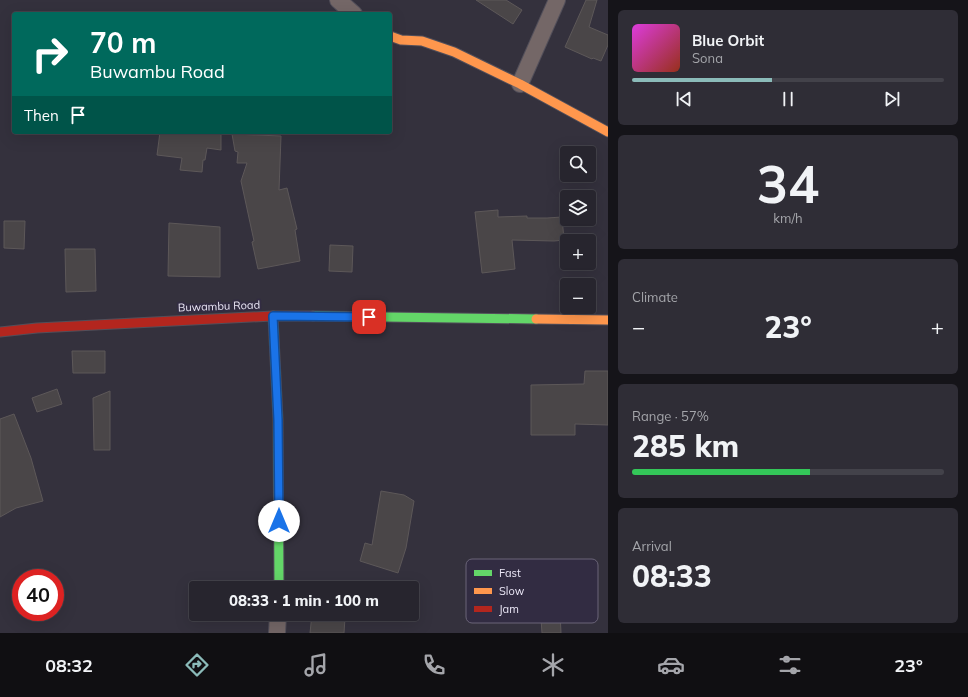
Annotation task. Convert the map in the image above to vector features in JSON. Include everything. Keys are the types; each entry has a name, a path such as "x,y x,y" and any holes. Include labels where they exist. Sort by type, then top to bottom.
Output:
{"street":[{"path":"338,0 352,12"},
{"path":"520,84 557,0"},
{"path":"392,37 401,40 422,41 454,52 520,84 608,132"},
{"path":"273,316 278,420 279,581"},
{"name":"Buwambu Road","path":"0,332 53,327 273,316 608,320"},
{"path":"277,633 278,621"}],"building":[{"path":"476,0 506,0 522,10 513,24"},
{"path":"586,0 597,0 589,27 608,35 608,45 601,61 592,59 565,47"},
{"path":"160,134 221,134 221,150 207,148 205,160 203,160 202,172 180,170 182,158 157,155"},
{"path":"232,134 281,136 279,190 287,188 297,229 295,230 300,261 258,269 252,242 254,241 241,181 247,163 237,163 238,152 235,151"},
{"path":"498,210 498,217 560,217 560,226 563,226 563,234 560,234 560,240 512,240 515,269 482,273 475,212"},
{"path":"4,221 25,221 24,249 4,248"},
{"path":"169,223 220,227 220,277 168,276"},
{"path":"330,245 353,246 352,272 329,271"},
{"path":"65,249 95,249 96,291 66,292"},
{"path":"72,351 105,351 105,373 73,373"},
{"path":"585,371 608,371 608,425 575,424 575,435 531,435 531,385 584,384"},
{"path":"57,389 62,404 37,412 32,398"},
{"path":"110,391 110,450 94,450 93,398"},
{"path":"14,414 31,458 43,501 16,508 0,517 0,419"},
{"path":"381,491 404,495 414,501 406,548 398,573 360,561 365,543 372,545"},
{"path":"311,621 345,621 344,633 310,633"},
{"path":"541,623 561,623 561,633 542,633"}],"traffic: fast":[{"path":"273,316 278,420 279,581"},
{"path":"313,316 536,319"}],"traffic: slow":[{"path":"392,37 401,40 422,41 454,52 520,84 608,132"},
{"path":"536,319 608,320"}],"traffic: jam":[{"path":"0,332 37,328 273,316 313,316"}],"route":[{"path":"279,521 278,420 273,316 369,317"}]}
